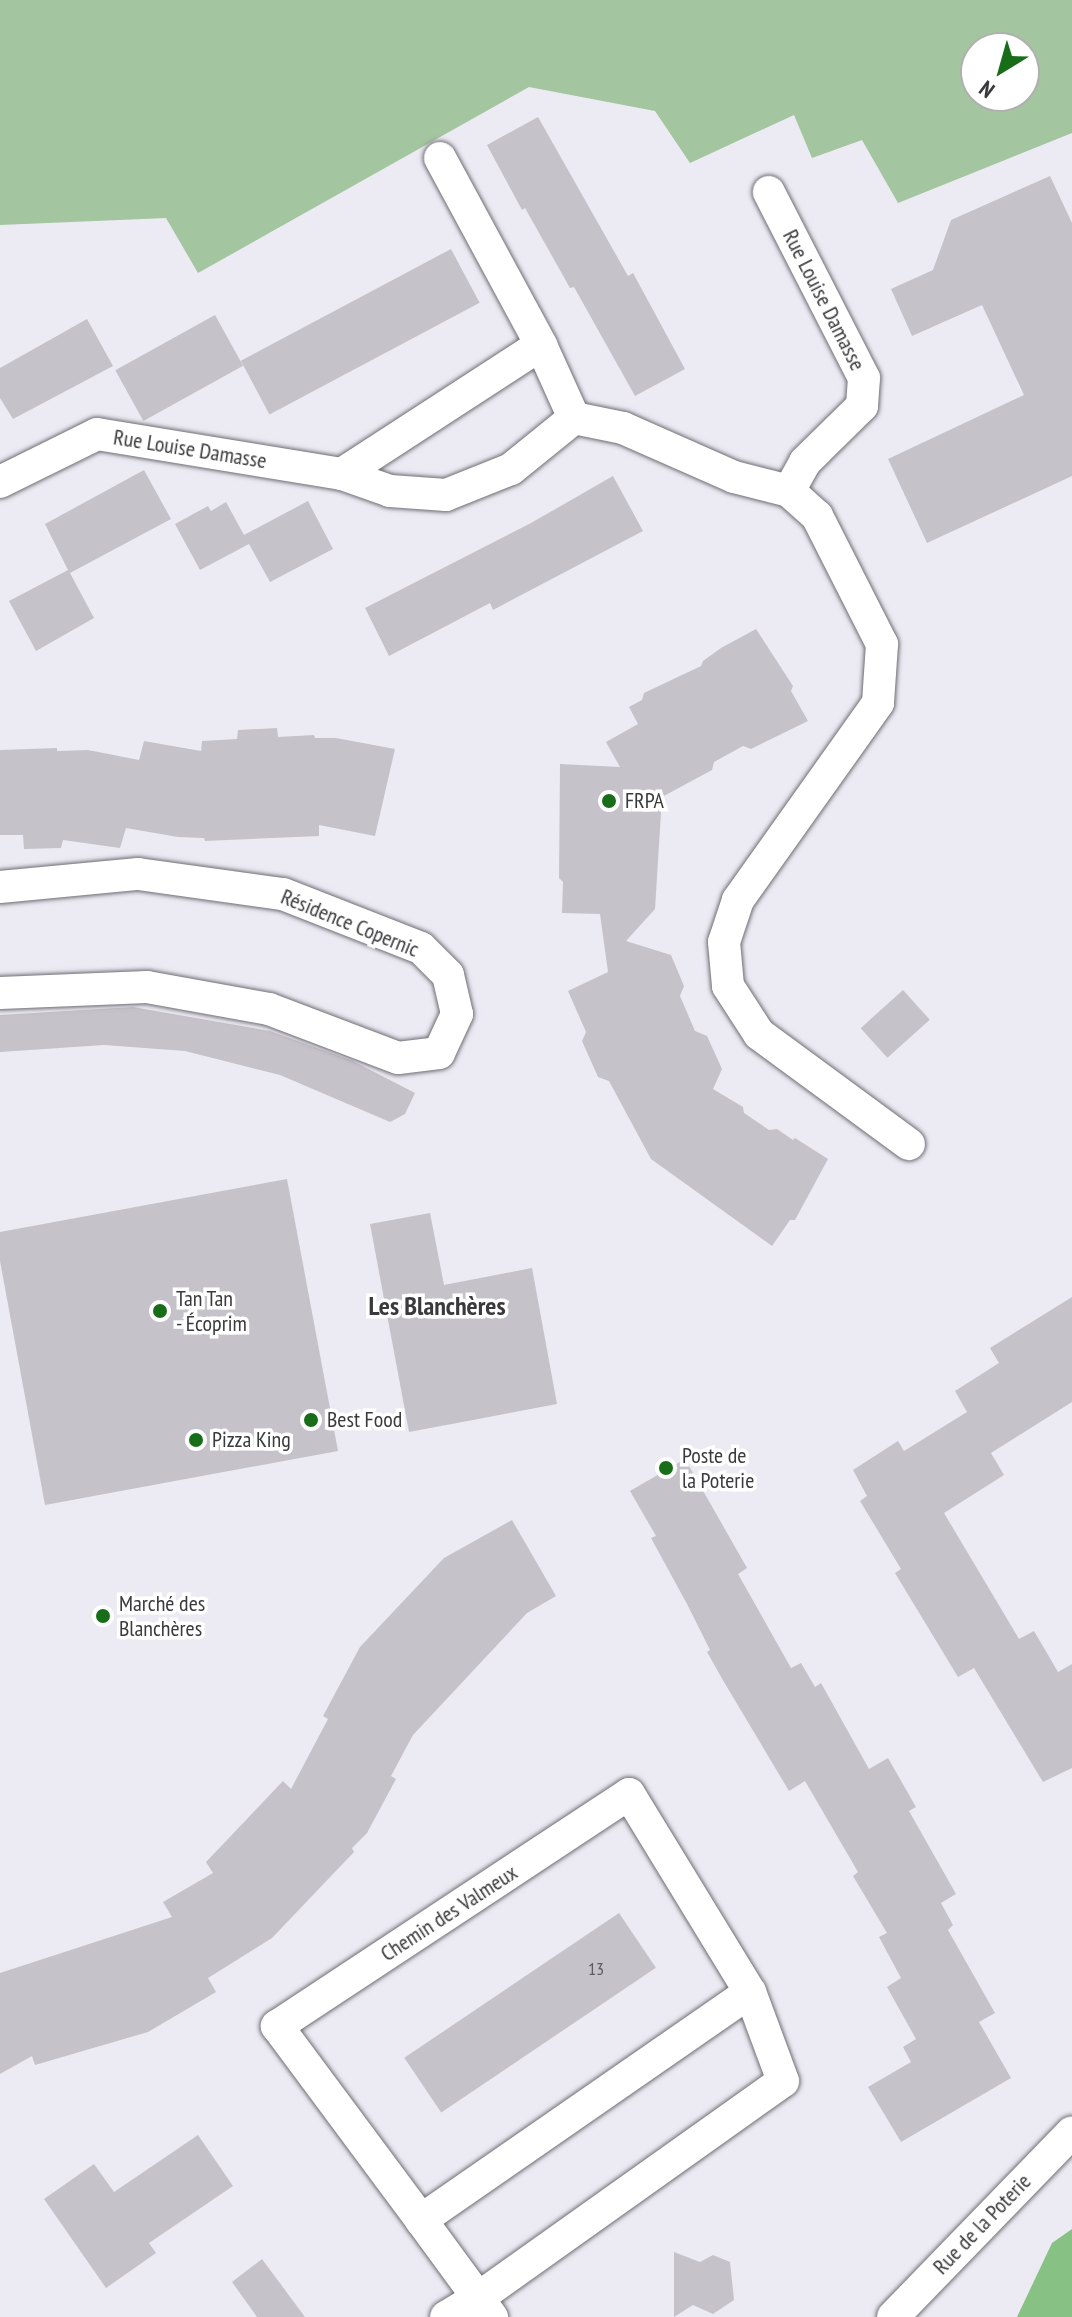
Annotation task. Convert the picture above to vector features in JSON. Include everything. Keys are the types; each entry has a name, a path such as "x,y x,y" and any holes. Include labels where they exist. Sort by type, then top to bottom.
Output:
{"street":[{"path":"440,158 541,345 574,418 623,428 734,477 789,491 817,516 882,644 878,703 738,900 724,942 728,986 759,1034 909,1144"},
{"name":"Rue Louise Damasse","path":"769,192 864,378 862,406 805,462 789,491"},
{"path":"342,474 541,345"},
{"name":"Rue Louise Damasse","path":"0,482 97,434 342,474 390,491 446,495 511,469 574,418"},
{"name":"Résidence Copernic","path":"0,887 138,874 283,894 421,948 448,975 457,1014 439,1053 398,1058 269,1009 147,987 0,993"},
{"name":"Chemin des Valmeux","path":"446,2317 485,2307 783,2081 750,1992 629,1794 277,2026 485,2307"},
{"path":"421,2220 750,1992"},
{"name":"Rue de la Poterie","path":"893,2317 1072,2132"}],"green space":[{"path":"0,0 1072,0 1072,133 898,203 862,140 812,158 794,115 690,163 655,111 529,87 198,273 166,218 0,225"},
{"path":"1072,2229 1072,2317 1017,2317 1052,2243"}],"building":[{"path":"538,117 628,276 633,273 685,369 635,396 574,287 570,288 525,208 522,210 487,145"},
{"path":"1050,176 1072,223 1072,476 927,543 888,459 1024,395 982,305 912,336 891,289 933,270 951,220"},
{"path":"451,249 480,303 269,415 241,361"},
{"path":"215,315 243,366 143,421 115,370"},
{"path":"87,319 113,366 13,419 0,398 0,368"},
{"path":"144,470 171,519 70,573 94,618 36,651 9,601 68,570 45,524"},
{"path":"613,476 643,531 493,610 490,603 389,656 365,608 531,523"},
{"path":"308,501 333,549 270,582 249,544 200,570 175,524 208,506 211,511 226,502 244,535"},
{"path":"756,629 793,686 791,691 808,721 751,749 743,746 714,762 712,770 662,797 655,909 626,941 671,955 684,986 680,996 695,1031 707,1036 722,1069 713,1089 743,1107 744,1113 769,1130 777,1129 828,1159 795,1220 790,1220 772,1246 651,1159 609,1081 598,1077 582,1041 586,1032 568,991 608,972 600,914 562,913 563,882 559,878 560,764 620,767 606,742 638,724 629,707 642,700 644,693 701,666 721,648"},
{"path":"277,728 278,737 314,735 315,738 336,738 395,749 375,836 319,825 319,836 205,841 204,838 126,828 120,848 63,840 61,848 24,849 23,835 0,835 0,750 88,750 139,760 144,741 201,751 202,741 237,739 238,730"},
{"path":"903,990 930,1020 887,1058 861,1028"},
{"path":"133,1007 270,1031 353,1061 415,1093 405,1114 390,1122 280,1075 185,1051 104,1045 0,1052 0,1015"},
{"name":"Tan Tan - Écoprim","path":"287,1179 338,1451 45,1505 0,1261 0,1232"},
{"path":"430,1213 444,1285 532,1268 557,1404 409,1432 370,1224"},
{"path":"1072,1297 1072,1402 991,1453 1004,1475 944,1513 1019,1639 1034,1631 1058,1672 1072,1664 1072,1768 1043,1782 974,1668 958,1677 895,1573 901,1569 860,1501 867,1496 853,1470 898,1441 904,1451 967,1412 955,1391 999,1363 990,1348"},
{"path":"685,1459 747,1568 738,1574 791,1668 801,1663 815,1687 821,1683 869,1769 888,1758 916,1807 909,1811 956,1894 941,1903 953,1925 948,1930 995,2013 979,2022 1011,2078 901,2142 868,2087 911,2062 903,2047 916,2039 887,1987 901,1978 879,1937 887,1933 853,1876 858,1872 805,1781 789,1791 724,1682 651,1538 656,1536 630,1491"},
{"path":"512,1520 556,1596 527,1613 413,1735 391,1776 396,1779 367,1833 352,1848 354,1852 272,1938 208,1978 216,1992 148,2032 35,2065 32,2056 0,2074 0,1973 172,1917 163,1902 213,1873 206,1862 283,1781 291,1789 328,1719 323,1716 360,1647 444,1558"},
{"path":"619,1913 656,1968 441,2113 404,2058"},
{"path":"198,2135 233,2186 149,2243 156,2253 106,2288 44,2199 94,2164 114,2192"},
{"path":"674,2252 700,2262 713,2255 730,2262 734,2300 713,2314 693,2305 674,2317"},
{"path":"262,2259 305,2317 257,2317 232,2282"}],"place":[{"name":"FRPA","path":"609,801"},
{"name":"Tan Tan - Écoprim","path":"160,1311"},
{"name":"Best Food","path":"311,1420"},
{"name":"Pizza King","path":"196,1440"},
{"name":"Poste de la Poterie","path":"666,1468"},
{"name":"Marché des Blanchères","path":"103,1616"}],"district":[{"name":"Les Blanchères","path":"437,1306"}]}
